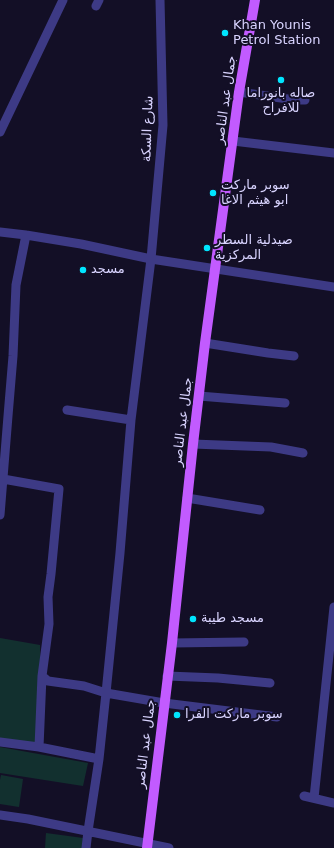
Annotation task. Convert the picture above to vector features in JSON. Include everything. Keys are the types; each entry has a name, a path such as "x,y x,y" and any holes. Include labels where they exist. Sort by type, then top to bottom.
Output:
{"main road":[{"name":"جمال عبد الناصر","path":"147,846 172,642 205,343 239,92 255,0"}],"street":[{"path":"0,132 63,0"},
{"name":"شارع السكة","path":"86,848 99,759 120,553 131,420 151,258 163,125 160,0"},
{"path":"239,92 295,100 305,100"},
{"path":"233,141 334,153"},
{"path":"0,232 81,244 215,269 334,287"},
{"path":"0,515 3,479 3,446 14,356 16,285 26,235"},
{"path":"205,343 268,354 294,356"},
{"path":"199,396 285,403"},
{"path":"67,410 131,420"},
{"path":"193,444 271,447 303,453"},
{"path":"3,479 59,489 52,574 48,598 49,624 42,676 40,747"},
{"path":"187,498 260,510"},
{"path":"334,607 309,797 334,802"},
{"path":"172,642 244,642"},
{"path":"42,676 48,681 84,686 106,693 164,703 277,717"},
{"path":"167,676 218,678 270,683"},
{"path":"0,742 40,747 99,759"},
{"path":"0,815 28,819 147,846 169,848"}],"green space":[{"path":"0,638 40,645 41,694 39,743 0,739"},
{"path":"0,747 88,763 83,786 0,773"},
{"path":"1,775 23,779 19,807 0,804"},
{"path":"46,833 83,838 82,848 45,848"}],"place":[{"name":"Khan Younis Petrol Station","path":"225,33"},
{"name":"صاله بانوراما للافراح","path":"281,80"},
{"name":"سوبر ماركت ابو هيثم الاغا","path":"213,193"},
{"name":"صيدلية السطر المركزية","path":"207,248"},
{"name":"مسجد","path":"83,270"},
{"name":"مسجد طيبة","path":"193,619"},
{"name":"سوبر ماركت الفرا","path":"177,715"}]}
